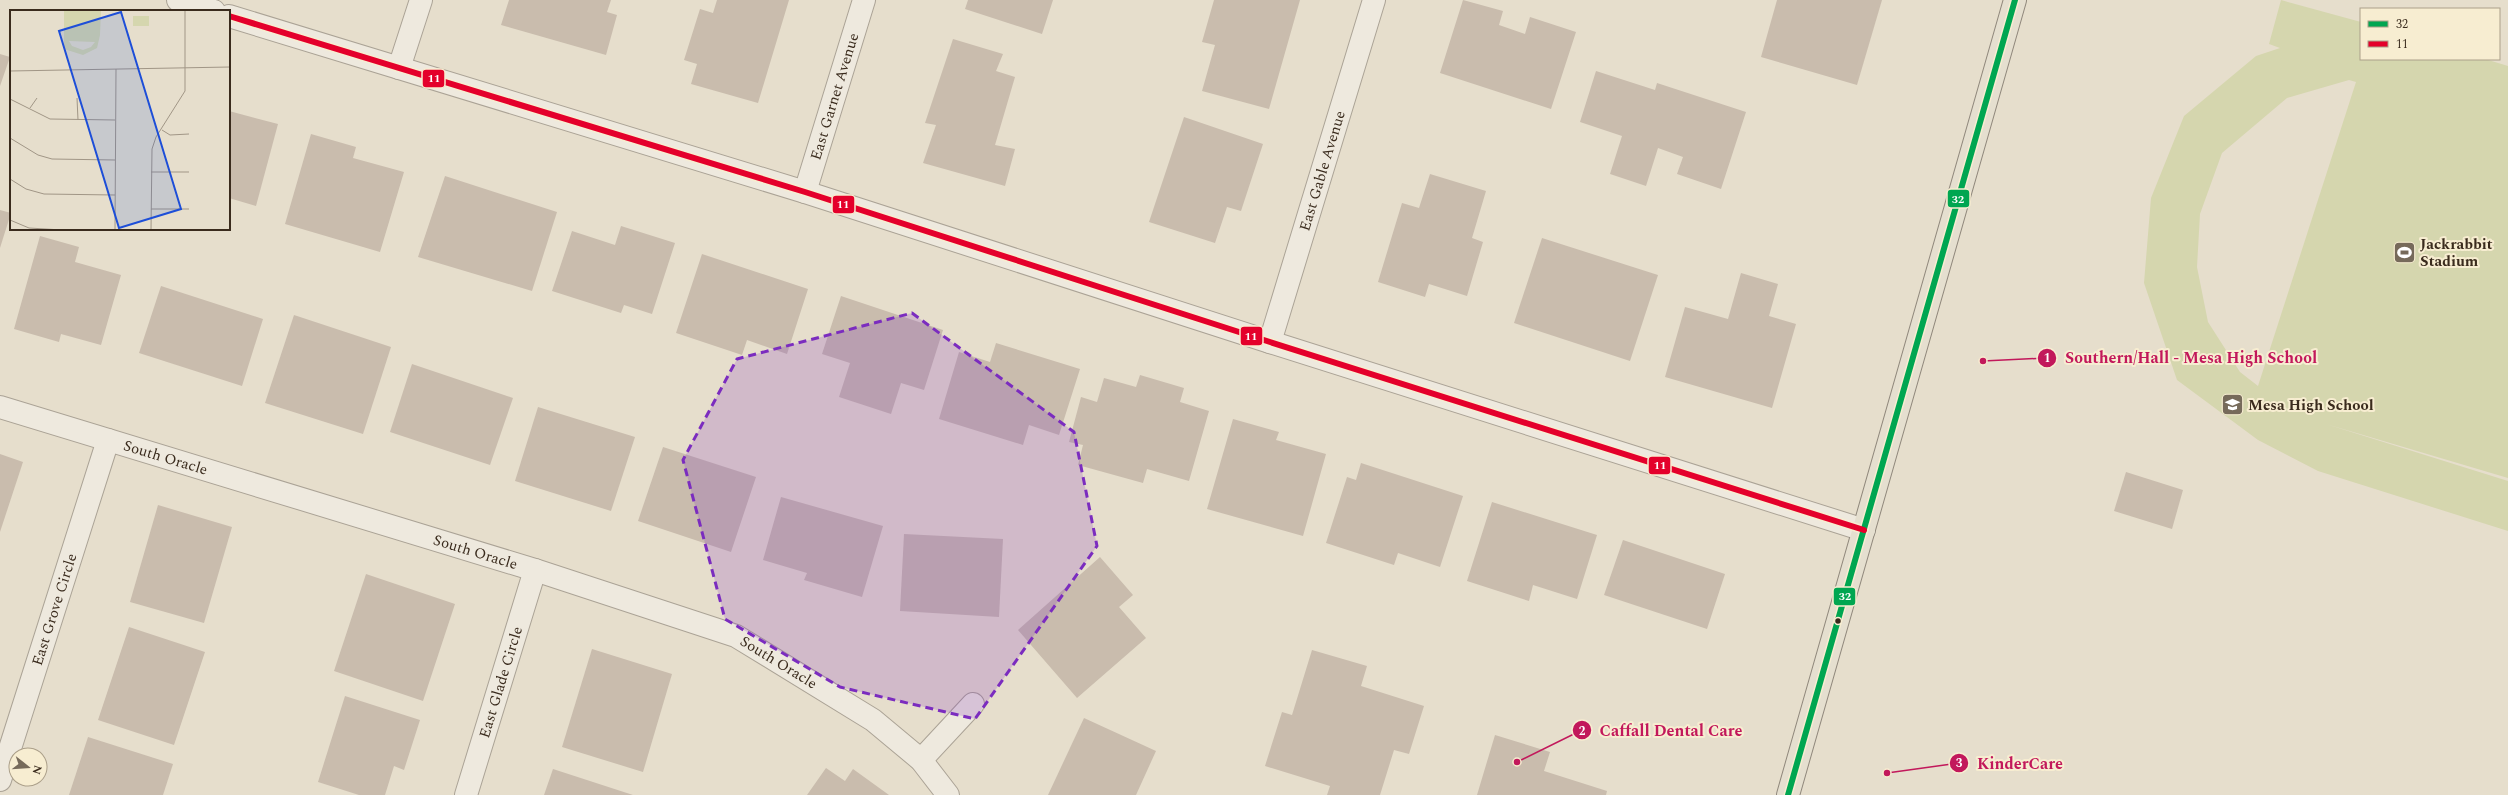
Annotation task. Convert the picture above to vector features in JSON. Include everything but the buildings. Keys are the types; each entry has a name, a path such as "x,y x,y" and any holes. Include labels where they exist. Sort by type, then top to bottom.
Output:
{"main road":[{"path":"1788,795 2015,0"}],"street":[{"path":"178,0 211,10"},
{"path":"399,68 421,0"},
{"name":"East Garnet Avenue","path":"805,192 864,0"},
{"name":"East Gable Avenue","path":"1270,342 1374,0"},
{"path":"230,16 805,192 1270,342 1864,530"},
{"name":"South Oracle","path":"0,406 535,570 736,636 873,720 921,760 948,795"},
{"name":"East Grove Circle","path":"0,780 108,440"},
{"name":"East Glade Circle","path":"466,795 535,570"},
{"path":"921,760 973,704"}],"highlighted area":[{"path":"912,313 1074,432 1097,546 975,719 840,687 725,619 683,460 737,359"}],"green space":[{"name":"Jackrabbit Stadium","path":"2281,0 2360,22 2360,60 2488,60 2508,66 2508,478 2326,424 2508,481 2508,531 2318,471 2258,440 2177,380 2144,283 2151,198 2184,116 2256,56 2280,48 2269,44","holes":["2349,80 2356,82 2258,386 2240,372 2208,322 2197,267 2200,214 2222,153 2287,98"]}],"transit line":[{"name":"32","path":"1788,795 2015,0"},
{"name":"11","path":"230,16 805,192 1270,342 1864,530"}],"place":[{"name":"Jackrabbit Stadium","path":"2405,253"},
{"name":"Southern/Hall - Mesa High School","path":"1983,361"},
{"name":"Mesa High School","path":"2232,405"},
{"name":"Caffall Dental Care","path":"1517,762"},
{"name":"KinderCare","path":"1887,773"}]}
